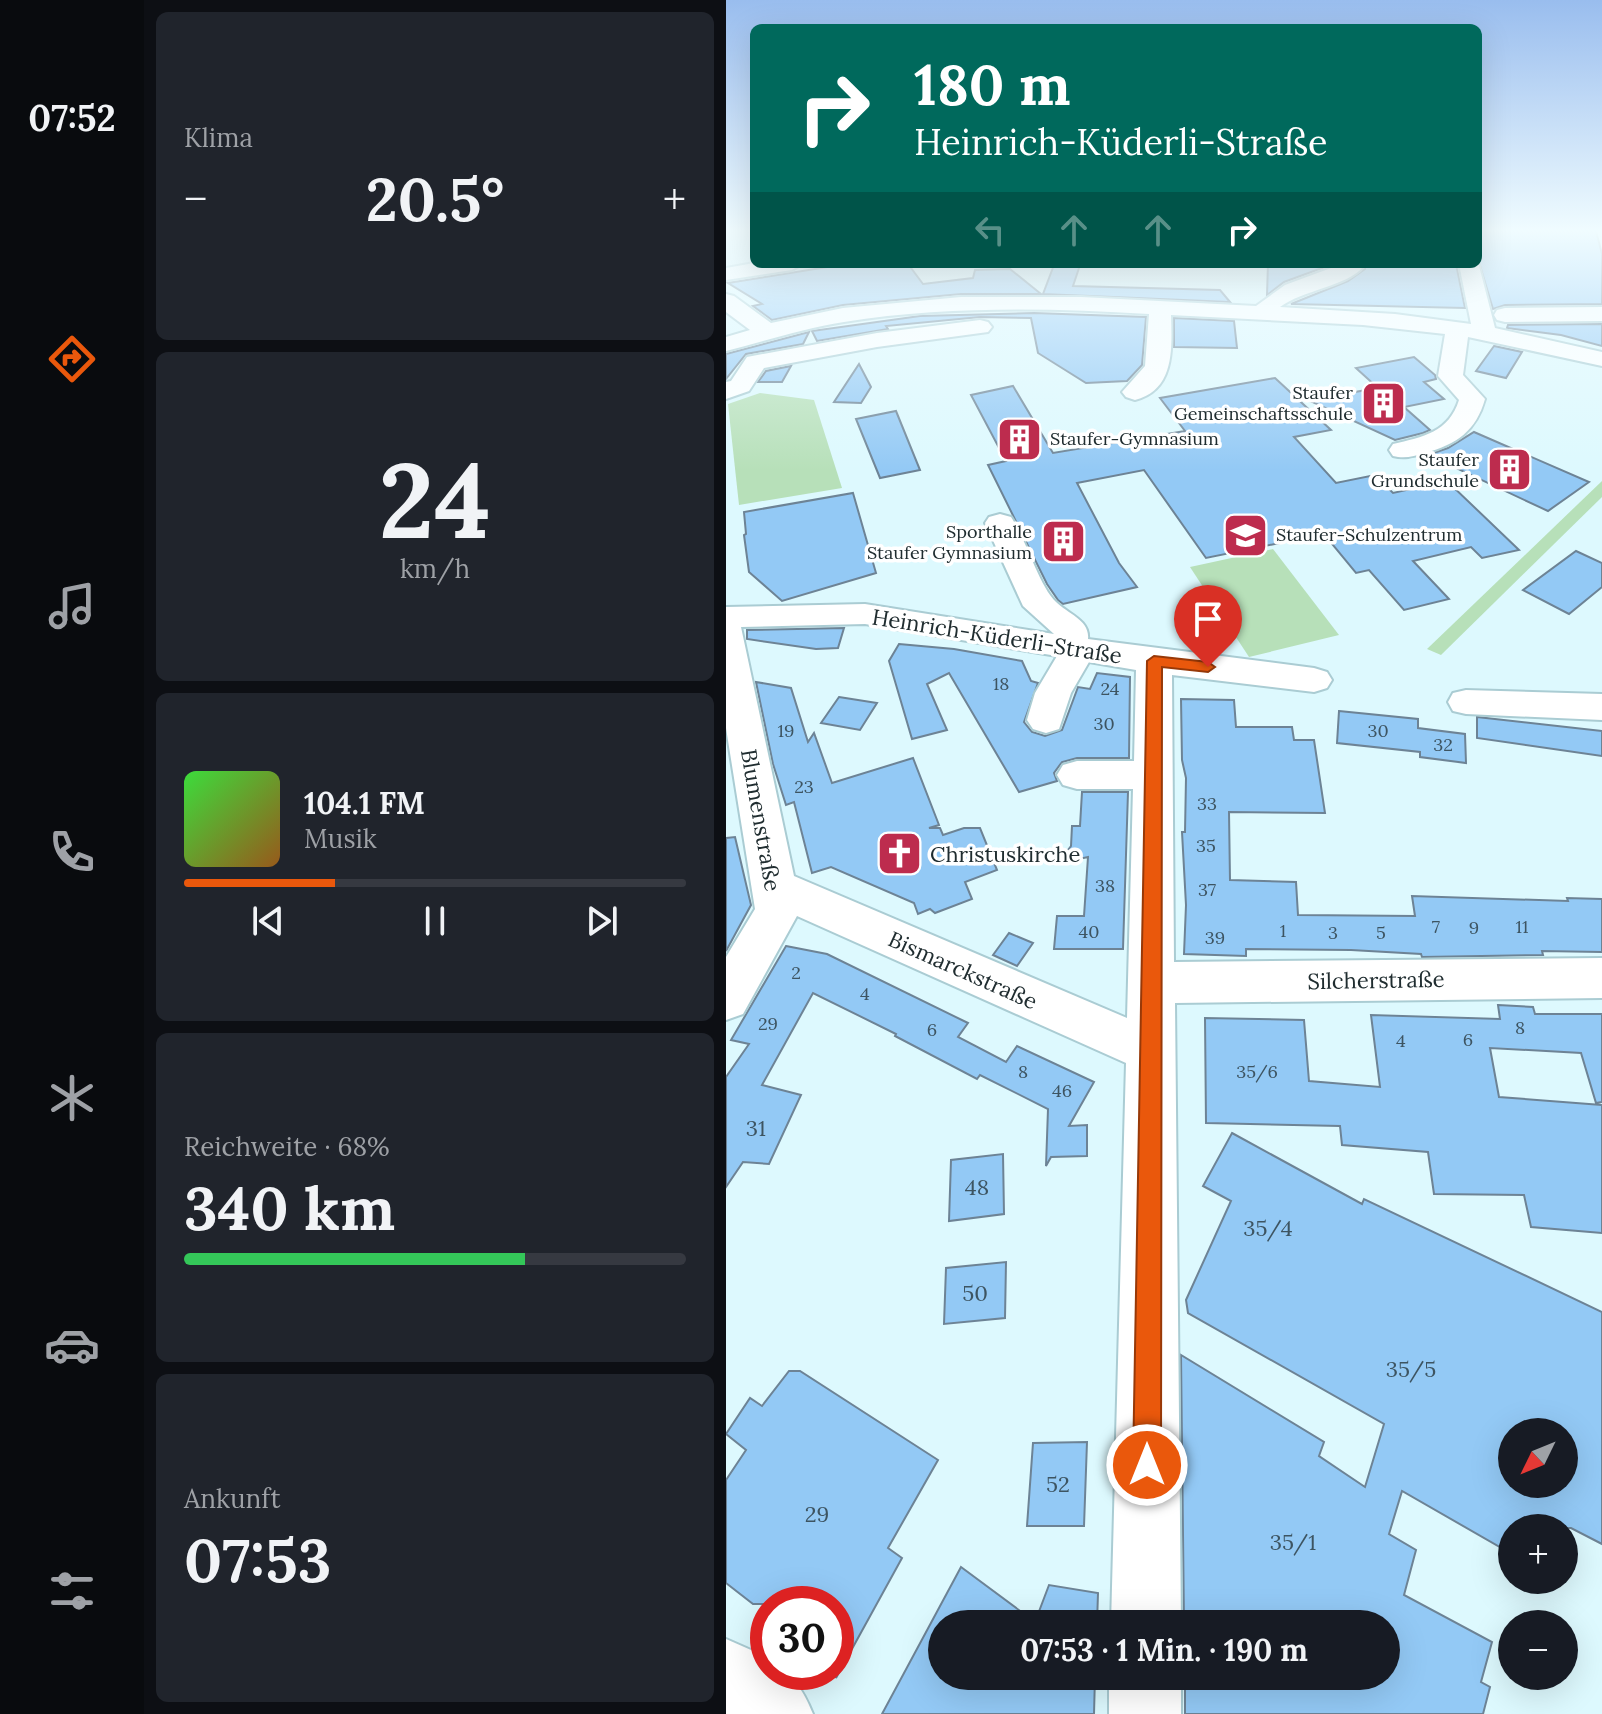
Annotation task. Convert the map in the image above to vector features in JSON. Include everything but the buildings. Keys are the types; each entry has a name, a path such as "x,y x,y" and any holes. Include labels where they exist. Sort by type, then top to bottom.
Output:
{"street":[{"path":"739,311 765,330"},
{"path":"732,342 765,330 875,311"},
{"path":"726,391 740,386 756,362 877,340 997,325 1027,318 1032,311"},
{"path":"1135,392 1148,384 1158,372 1160,311"},
{"path":"1258,311 1457,338"},
{"path":"1258,311 1277,338"},
{"path":"1480,311 1485,333"},
{"path":"1505,315 1602,314"},
{"path":"1408,346 1485,333 1602,359"},
{"path":"1403,450 1457,431 1468,417 1472,399 1450,376 1457,338"},
{"path":"732,342 756,362"},
{"path":"1000,523 1040,606 1072,631 1074,647 1053,693 1046,720"},
{"name":"Heinrich-Küderli-Straße","path":"726,617 865,614 1154,661 1314,680"},
{"name":"Blumenstraße","path":"726,630 777,911 726,999"},
{"path":"1146,1610 1154,661"},
{"path":"1466,702 1602,707"},
{"path":"1077,775 1152,775"},
{"name":"Bismarckstraße","path":"775,887 1151,1051"},
{"name":"Silcherstraße","path":"1150,983 1602,978"},
{"path":"726,1675 777,1714"},
{"path":"1145,1690 1145,1714"}],"green space":[{"path":"760,393 814,400 842,488 739,505 728,404"},
{"path":"1602,481 1602,497 1441,655 1427,649"},
{"path":"1273,549 1339,635 1249,657 1190,567"}],"place":[{"name":"Staufer Gemeinschaftsschule","path":"1384,403"},
{"name":"Staufer-Gymnasium","path":"1019,439"},
{"name":"Staufer Grundschule","path":"1510,470"},
{"name":"Staufer-Schulzentrum","path":"1245,535"},
{"name":"Sporthalle Staufer Gymnasium","path":"1063,542"},
{"name":"Christuskirche","path":"899,854"}],"route":[{"path":"1147,1465 1154,661 1208,667"}]}
